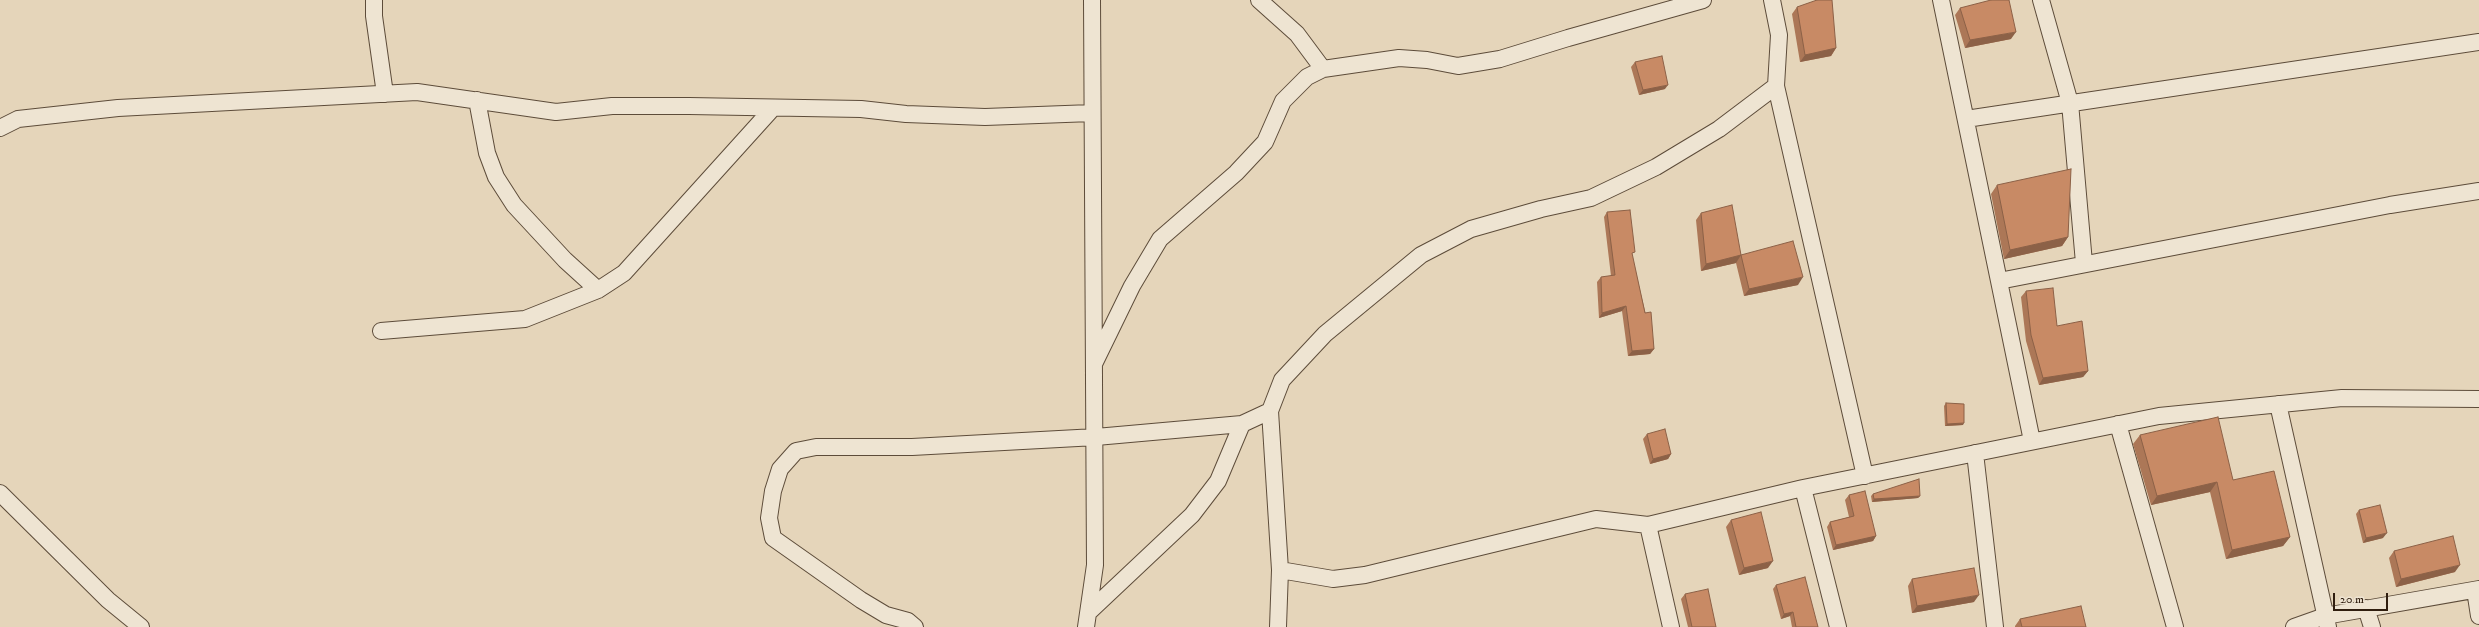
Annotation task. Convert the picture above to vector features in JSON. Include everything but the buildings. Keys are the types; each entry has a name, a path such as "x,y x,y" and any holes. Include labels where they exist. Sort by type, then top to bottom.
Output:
{"street":[{"path":"374,0 374,16 384,94"},
{"path":"1089,622 1095,565 1096,437 1094,364 1092,0"},
{"path":"1259,0 1297,34 1323,69"},
{"path":"1094,364 1132,286 1160,240 1236,173 1265,142 1283,101 1307,77 1323,69 1399,58 1427,60 1458,66 1500,59 1703,0"},
{"path":"1772,0 1779,35 1776,86 1865,476"},
{"path":"1941,0 2032,441"},
{"path":"2041,0 2070,103 2084,263"},
{"path":"1966,119 2479,42"},
{"path":"1278,627 1280,570 1270,411 1282,380 1325,334 1421,255 1471,229 1541,209 1591,198 1656,167 1719,129 1776,86"},
{"path":"0,128 18,119 118,108 417,92 556,112 612,106 861,109 906,114 985,117 1092,113"},
{"path":"477,100 488,153 496,177 510,199 565,260 598,290"},
{"path":"381,331 525,319 598,290 624,273 773,108"},
{"path":"1999,281 2084,263 2382,207 2479,191"},
{"path":"1280,570 1333,579 1365,576 1596,519 1648,525 1803,488 2159,416 2342,398 2479,399"},
{"path":"2278,404 2326,622"},
{"path":"915,627 908,621 886,616 773,538 769,518 773,491 780,469 796,451 816,447 912,447 1096,437 1242,424 1270,411"},
{"path":"1089,622 1192,515 1218,481 1242,424"},
{"path":"2118,424 2175,627"},
{"path":"1975,453 1995,627"},
{"path":"1803,488 1838,627"},
{"path":"0,493 108,600 141,627"},
{"path":"1648,525 1671,627"},
{"path":"2294,627 2326,622 2366,608 2477,590 2479,616"},
{"path":"2366,608 2372,627"}]}
